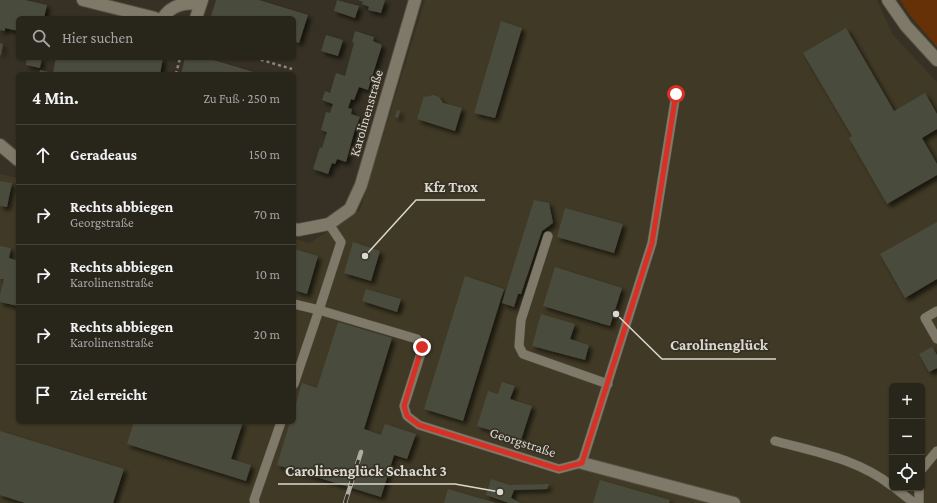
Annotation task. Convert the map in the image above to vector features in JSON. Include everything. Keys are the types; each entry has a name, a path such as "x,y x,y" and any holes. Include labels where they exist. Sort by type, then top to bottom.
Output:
{"street":[{"path":"84,0 147,16"},
{"name":"Karolinenstraße","path":"296,230 329,224 350,209 361,185 415,0"},
{"path":"888,0 906,26 937,60"},
{"path":"165,16 172,8 183,4 201,1 197,16"},
{"path":"0,145 16,158"},
{"name":"Georgstraße","path":"582,463 721,501 734,503"}],"lane":[{"path":"582,463 652,243 676,94"},
{"path":"296,378 341,242 329,224"},
{"path":"548,236 521,320 519,346 523,354 608,384"},
{"path":"296,304 319,310"},
{"name":"Georgstraße","path":"319,310 417,339 422,347 404,406 407,416 419,425 559,469 582,463"},
{"path":"937,311 925,318 937,339"},
{"path":"255,503 254,500 280,424"},
{"path":"775,441 834,456 859,465 889,484"},
{"path":"925,466 937,451"},
{"path":"882,478 889,477"},
{"path":"899,491 914,503"},
{"path":"919,491 919,503"}],"path":[{"path":"176,72 180,60"},
{"path":"262,60 292,69"}],"shaded area":[{"path":"425,0 877,0 893,35 937,82 937,503 0,503 0,174 16,178 16,424 296,424 296,240 310,243 360,210"},
{"path":"900,0 937,0 937,47 909,14"}],"building":[{"path":"0,0 25,0 47,5 44,16 16,16 16,31 5,28 5,31 0,30"},
{"path":"216,0 259,0 308,15 299,43 296,42 296,16 211,16"},
{"path":"337,0 359,6 355,18 334,11"},
{"path":"358,0 385,0 381,13 368,10 369,7 362,4 363,2"},
{"path":"501,21 522,28 495,118 474,113"},
{"path":"846,28 894,111 925,93 937,114 937,129 922,138 937,164 937,175 887,204 849,138 852,136 803,53"},
{"path":"355,31 374,37 373,41 382,45 368,90 359,87 354,100 351,99 348,108 352,109 351,114 360,117 355,129 346,162 337,159 335,164 332,163 328,174 313,169 320,147 322,148 327,132 321,130 326,112 330,113 333,104 322,100 325,91 330,93 336,73 345,76 354,43 352,42"},
{"path":"326,35 343,40 338,56 321,51"},
{"path":"0,43 3,44 1,55 0,55"},
{"path":"27,60 42,60 40,68 26,65"},
{"path":"56,60 163,60 160,72 53,72"},
{"path":"184,60 214,60 253,72 182,72"},
{"path":"433,95 439,97 443,103 462,108 455,131 417,119 424,96 426,97"},
{"path":"397,110 400,111 398,118 395,117"},
{"path":"0,181 12,183 7,207 0,206"},
{"path":"534,200 549,203 553,223 542,231 521,294 518,294 514,307 502,303"},
{"path":"565,208 623,224 614,253 557,237"},
{"path":"937,222 937,279 905,298 880,254"},
{"path":"353,242 380,251 371,281 344,273"},
{"path":"0,246 11,248 9,258 16,260 16,306 0,302 4,279 0,279"},
{"path":"296,250 318,256 307,294 296,291"},
{"path":"555,267 622,288 610,326 543,306"},
{"path":"465,276 504,289 463,421 424,409"},
{"path":"366,289 401,299 397,312 362,301"},
{"path":"541,314 575,324 570,339 589,345 585,360 532,346"},
{"path":"338,322 392,338 364,429 381,435 385,424 416,434 407,459 394,455 381,497 277,465 289,424 296,424 296,403 302,383 317,388"},
{"path":"932,347 937,355 937,368 929,372 919,354"},
{"path":"502,382 515,386 510,399 532,406 521,440 477,426 488,391 498,394"},
{"path":"133,424 242,424 231,459 251,465 246,481 127,444"},
{"path":"0,431 124,469 113,503 25,503 0,495"},
{"path":"491,479 510,485 549,484 547,489 514,490 511,498 521,503 509,503 486,495"},
{"path":"600,480 670,500 669,503 593,503"},
{"path":"448,489 496,503 444,503"}],"railway":[{"path":"345,503 361,452"}],"place":[{"name":"Kfz Trox","path":"365,256"},
{"name":"Carolinenglück","path":"616,314"},
{"name":"Carolinenglück Schacht 3","path":"500,492"}],"route":[{"path":"422,347 404,406 407,416 419,425 559,469 582,463 652,243 676,94"}]}
